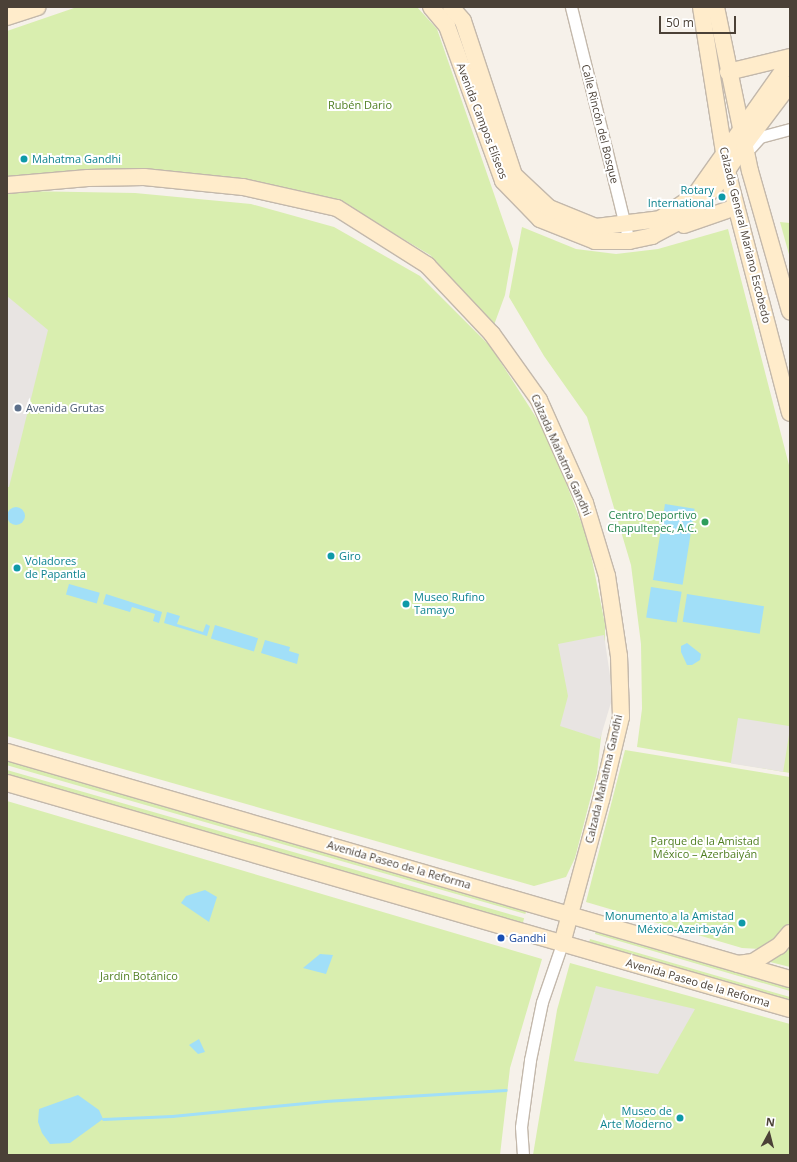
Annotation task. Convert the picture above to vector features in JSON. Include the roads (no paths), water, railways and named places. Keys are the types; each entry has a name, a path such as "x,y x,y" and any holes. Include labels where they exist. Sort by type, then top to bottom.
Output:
{"main road":[{"path":"7,18 37,7"},
{"name":"Avenida Campos Elíseos","path":"431,7 447,26 460,62 508,178 548,208 596,227 652,236 687,217 703,203 727,171 743,144"},
{"name":"Avenida Campos Elíseos","path":"451,7 463,21 475,57 508,178"},
{"name":"Calzada General Mariano Escobedo","path":"701,7 727,171 790,413"},
{"name":"Calzada General Mariano Escobedo","path":"716,7 743,144 790,311"},
{"path":"460,62 475,57"},
{"path":"728,72 790,57"},
{"path":"743,144 790,61"},
{"path":"743,144 790,84"},
{"name":"Avenida Campos Elíseos","path":"627,233 660,220 672,213 695,195 724,155 743,144"},
{"name":"Calzada Mahatma Gandhi","path":"7,185 88,178 144,177 242,187 337,208 427,265 492,334 539,400 585,503 607,576 619,656 621,717 601,800 562,944"},
{"path":"652,236 736,207"},
{"name":"Avenida Paseo de la Reforma","path":"7,752 790,979"},
{"name":"Avenida Paseo de la Reforma","path":"7,783 790,1009"},
{"path":"737,964 753,962 779,946 790,934"}],"street":[{"name":"Calle Rincón del Bosque","path":"571,7 627,233"},
{"path":"743,144 752,144 758,138 790,129"},
{"path":"523,1155 521,1127 530,1060 542,1002 562,944"}],"water":[{"path":"665,504 695,509 683,585 653,580"},
{"path":"16,507 22,510 25,516 22,522 16,525 10,522 7,516 10,510"},
{"path":"69,584 100,593 97,603 66,595"},
{"path":"651,587 682,592 677,622 646,618"},
{"path":"106,594 162,612 159,623 153,621 155,614 132,607 130,612 103,604"},
{"path":"687,594 764,606 760,634 683,622"},
{"path":"167,612 180,616 177,624 203,632 206,624 210,626 207,636 164,623"},
{"path":"215,625 258,638 254,652 211,638"},
{"path":"265,640 290,647 289,651 299,654 297,664 261,653"},
{"path":"687,643 701,654 700,660 692,665 687,665 681,652 681,646"},
{"path":"205,890 217,897 209,922 181,903 186,896"},
{"path":"320,954 333,955 326,974 303,968"},
{"path":"199,1039 205,1052 198,1054 189,1045"},
{"path":"78,1095 99,1110 103,1119 70,1143 50,1144 42,1133 38,1122 39,1109"}],"waterway":[{"path":"103,1119 172,1116 325,1101 506,1090"}],"place":[{"name":"Mahatma Gandhi","path":"24,159"},
{"name":"Rotary International","path":"722,197"},
{"name":"Avenida Grutas","path":"18,408"},
{"name":"Centro Deportivo Chapultepec, A.C.","path":"705,522"},
{"name":"Giro","path":"331,556"},
{"name":"Voladores de Papantla","path":"17,568"},
{"name":"Museo Rufino Tamayo","path":"406,604"},
{"name":"Monumento a la Amistad México-Azeirbayán","path":"742,923"},
{"name":"Gandhi","path":"501,938"},
{"name":"Museo de Arte Moderno","path":"680,1118"}],"park label":[{"name":"Rubén Dario","path":"360,105"},
{"name":"Parque de la Amistad México – Azerbaiyán","path":"705,848"},
{"name":"Jardín Botánico","path":"139,976"}]}
